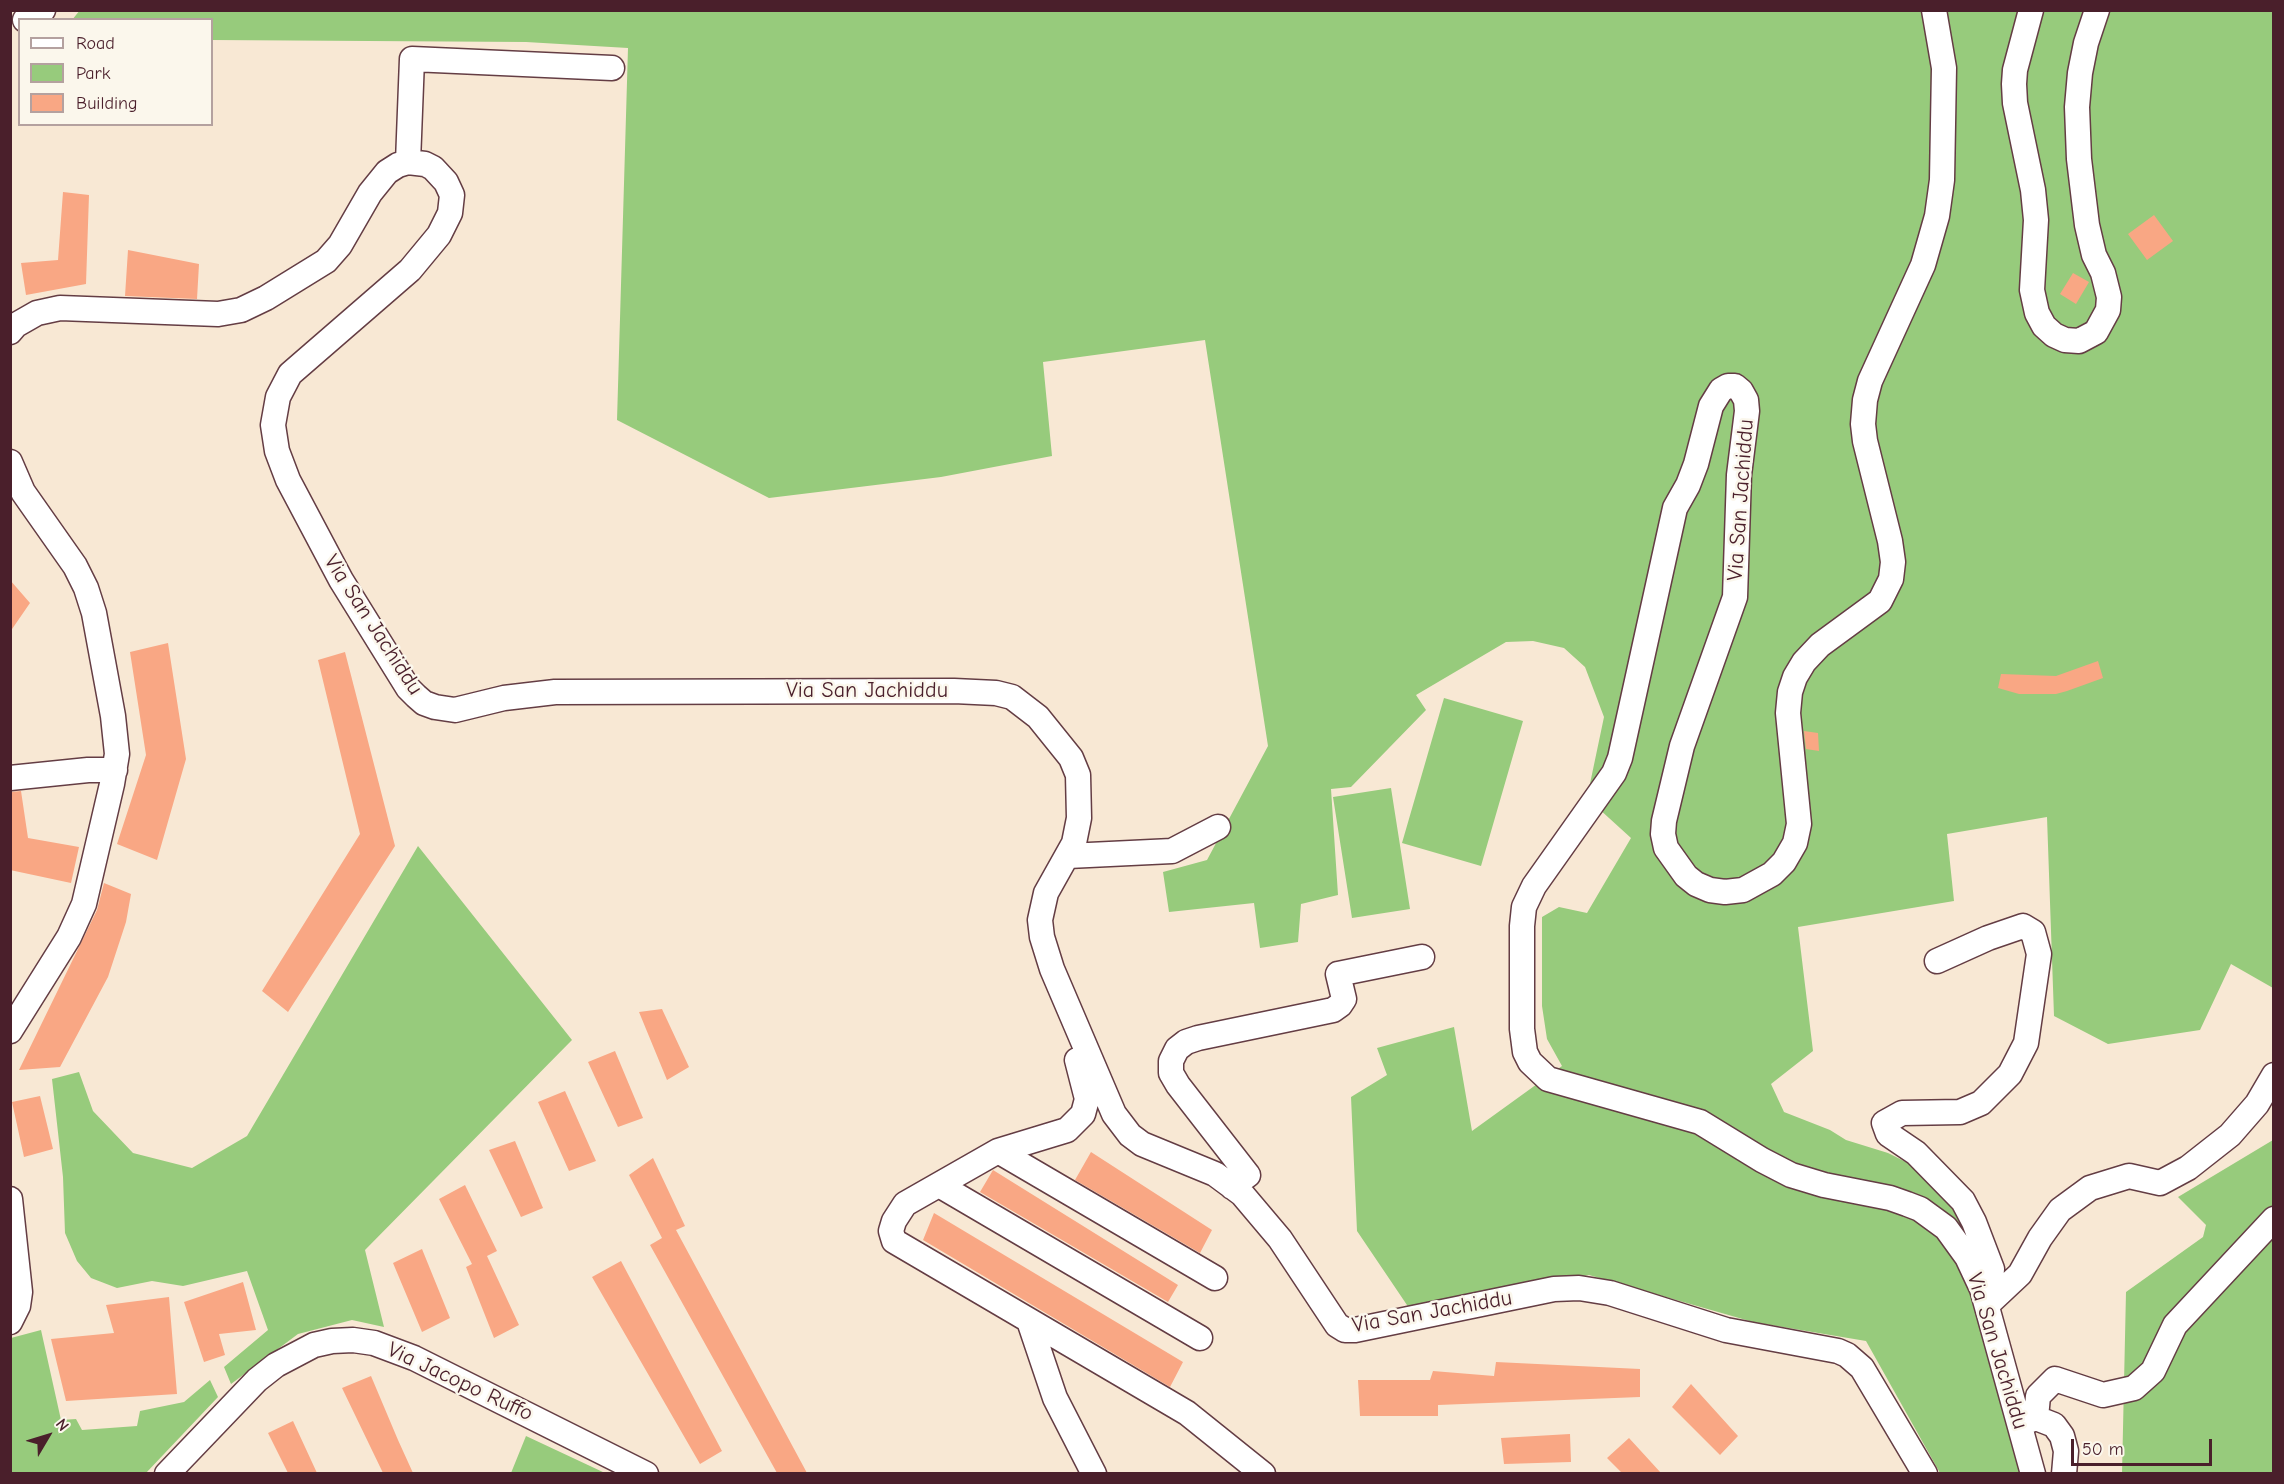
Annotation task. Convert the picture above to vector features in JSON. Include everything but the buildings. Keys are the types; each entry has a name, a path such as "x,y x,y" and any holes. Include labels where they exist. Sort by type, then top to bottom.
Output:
{"street":[{"path":"29,18 43,10"},
{"name":"Via San Jachiddu","path":"1934,10 1944,68 1942,180 1937,216 1923,265 1870,381 1865,400 1863,424 1865,441 1890,541 1893,562 1891,579 1880,601 1820,645 1804,662 1795,677 1790,692 1788,713 1799,824 1795,843 1784,862 1772,874 1743,890 1725,892 1710,890 1696,884 1686,876 1666,848 1663,834 1682,746 1735,597 1738,475 1747,411 1746,400 1741,391 1735,386 1728,386 1721,390 1711,406 1696,464 1688,485 1675,508 1617,765 1608,784 1534,886 1524,907 1522,1029 1525,1052 1530,1062 1548,1079 1700,1122 1762,1160 1808,1181 1890,1198 1920,1209 1946,1228 1956,1240 1976,1274 1988,1303 2028,1421 2033,1473"},
{"path":"2031,10 2015,70 2014,84 2015,103 2035,210 2032,290 2037,313 2044,326 2054,335 2065,340 2079,340 2096,332 2109,310 2109,297 2103,273 2094,255 2087,225 2079,159 2077,107 2080,73 2097,10"},
{"path":"10,332 16,325 37,313 60,308 230,313 253,305 326,261 340,245 378,182 398,165 408,162 412,59 612,68"},
{"name":"Via San Jachiddu","path":"408,162 425,164 440,173 446,182 452,195 447,222 425,255 410,270 290,374 278,398 273,436 288,480 328,556 402,678 424,703 455,710 504,698 555,692 954,691 1005,695 1019,702 1038,717 1063,746 1076,769 1080,788 1079,818 1074,843 1046,893 1040,920 1042,937 1052,969 1114,1114 1130,1135 1142,1144 1215,1174 1233,1187 1256,1209 1280,1239 1330,1317 1345,1330 1355,1330 1554,1289 1579,1287 1610,1293 1726,1330 1847,1355 1862,1368 1926,1473"},
{"path":"10,462 23,492 75,566 86,588 94,613 113,716 117,754 84,904 69,938 10,1031"},
{"path":"10,778 88,770 115,770"},
{"path":"1068,856 1172,851 1218,827"},
{"path":"1937,961 1988,938 2023,926 2033,932 2039,954 2026,1043 2010,1074 1981,1103 1960,1112 1902,1113 1884,1123 1888,1134 1916,1153 1963,1201 1974,1222 1992,1269 1988,1303"},
{"path":"1233,1187 1248,1175 1171,1073 1171,1061 1177,1049 1186,1042 1198,1038 1333,1010 1344,999 1338,974 1422,957"},
{"path":"1082,1040 1077,1059 1087,1099 1083,1114 1067,1130 998,1151 905,1204 898,1212 891,1231 894,1241 1187,1413 1263,1473"},
{"path":"1988,1303 2020,1274 2040,1238 2060,1210 2090,1188 2129,1176 2160,1183 2188,1168 2230,1135 2257,1104 2274,1075"},
{"path":"998,1151 1215,1278"},
{"path":"939,1185 1200,1338"},
{"path":"10,1322 18,1306 20,1292 11,1201"},
{"path":"2064,1473 2066,1451 2062,1436 2054,1425 2028,1421 2038,1396 2055,1378 2103,1395 2134,1388 2153,1371 2175,1325 2274,1219"},
{"path":"1029,1321 1055,1398 1094,1473"},
{"name":"Via Jacopo Ruffo","path":"167,1473 257,1380 276,1365 314,1345 353,1340 374,1343 414,1358 646,1473"}],"green space":[{"path":"80,10 2273,11 2273,988 2231,964 2200,1030 2108,1044 2054,1016 2047,817 1947,834 1954,901 1798,927 1813,1051 1771,1084 1784,1112 1830,1130 1846,1140 1888,1153 1920,1169 1939,1183 1959,1216 1988,1276 2024,1473 1940,1473 1866,1341 1753,1322 1589,1275 1409,1308 1357,1231 1351,1097 1387,1075 1377,1048 1454,1027 1472,1131 1562,1066 1547,1039 1542,1006 1542,917 1559,907 1587,913 1631,838 1587,798 1604,717 1585,667 1564,648 1533,641 1506,642 1416,695 1426,710 1351,787 1331,789 1338,895 1301,904 1298,942 1260,948 1254,903 1169,912 1163,872 1207,860 1268,746 1205,340 1043,362 1052,456 941,477 769,498 617,420 628,48 526,42 213,40 213,18 74,18"},
{"path":"1444,698 1523,721 1481,866 1402,843"},
{"path":"1391,788 1410,909 1352,918 1333,797"},
{"path":"418,846 572,1040 365,1250 384,1327 352,1320 298,1334 231,1384 224,1367 268,1330 247,1271 183,1286 152,1281 117,1288 91,1278 77,1261 65,1233 63,1177 52,1079 79,1072 93,1111 133,1153 192,1168 247,1136"},
{"path":"2273,1140 2273,1473 2122,1474 2126,1292 2203,1237 2206,1225 2178,1197"},
{"path":"41,1330 61,1420 76,1419 82,1430 137,1426 140,1411 184,1402 210,1380 218,1397 146,1473 11,1473 11,1338"},
{"path":"526,1436 605,1473 511,1473"}]}
